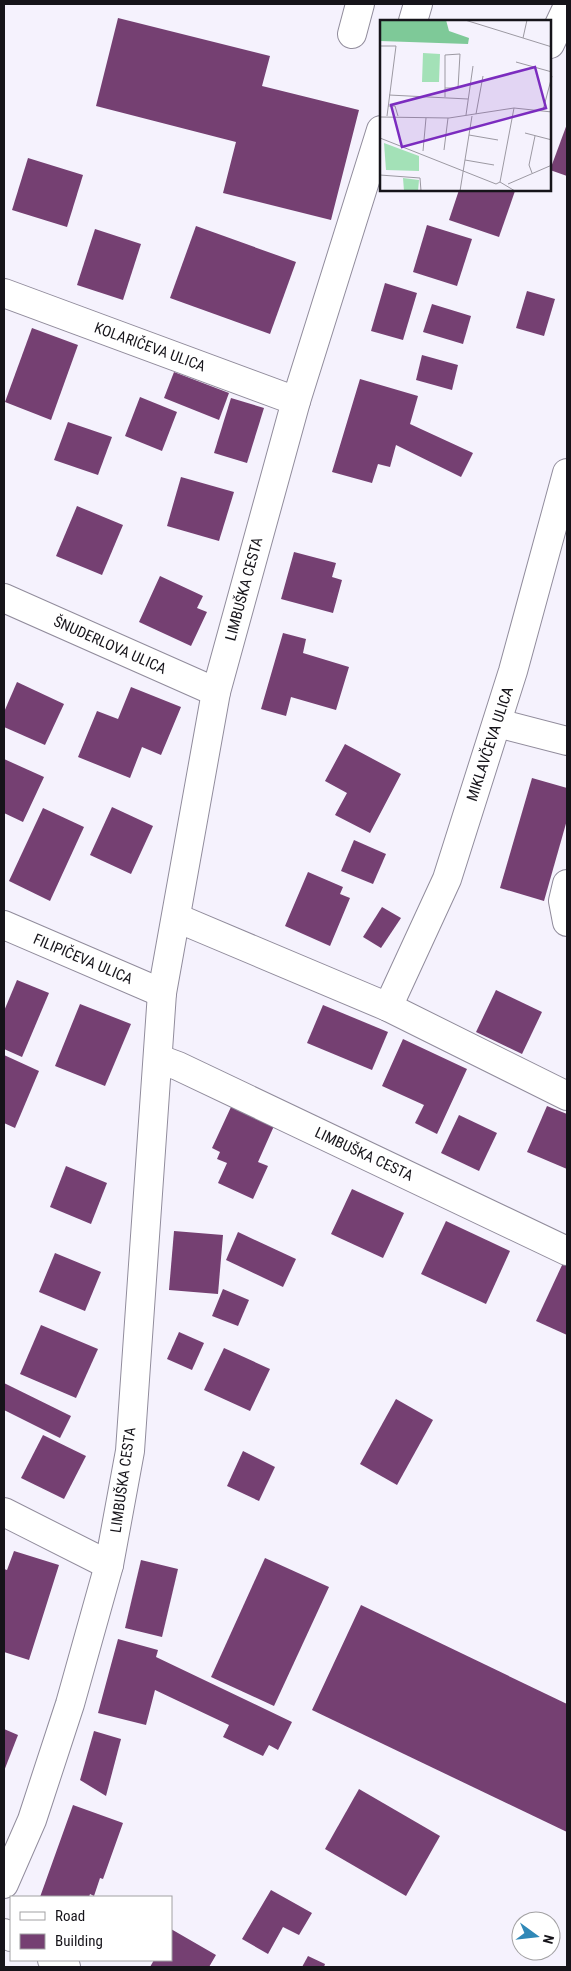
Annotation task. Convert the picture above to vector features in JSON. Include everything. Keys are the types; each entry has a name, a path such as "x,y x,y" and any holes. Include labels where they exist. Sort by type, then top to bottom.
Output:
{"street":[{"path":"352,34 360,4"},
{"path":"414,20 418,4"},
{"path":"551,42 567,8"},
{"name":"LIMBUŠKA CESTA","path":"4,1884 35,1811 70,1704 109,1565 130,1451 159,1060 162,994 216,692 296,401 380,133"},
{"name":"KOLARIČEVA ULICA","path":"4,293 296,401"},
{"name":"MIKLAVČEVA ULICA","path":"388,1007 447,879 513,671 567,473"},
{"name":"ŠNUDERLOVA ULICA","path":"4,598 216,692"},
{"path":"496,723 567,741"},
{"path":"567,884 562,901 567,922"},
{"path":"177,918 388,1007 567,1096"},
{"name":"FILIPIČEVA ULICA","path":"4,925 162,994"},
{"name":"LIMBUŠKA CESTA","path":"159,1060 178,1066 567,1251"},
{"path":"4,1512 109,1565"},
{"path":"54,1961 66,1967"}],"building":[{"path":"118,18 270,56 262,86 359,110 331,220 223,193 236,142 96,106"},
{"path":"567,124 567,176 551,170"},
{"path":"28,158 83,175 67,227 12,210"},
{"path":"459,191 515,191 499,237 449,220"},
{"path":"427,225 472,239 457,286 413,272"},
{"path":"196,226 296,262 270,334 170,298"},
{"path":"95,229 141,244 123,300 77,285"},
{"path":"385,283 417,293 403,340 371,331"},
{"path":"527,291 555,299 544,336 516,328"},
{"path":"432,304 471,316 463,344 423,332"},
{"path":"32,328 78,345 51,420 5,402"},
{"path":"422,355 458,365 452,390 416,380"},
{"path":"174,372 229,393 219,420 164,398"},
{"path":"360,379 418,396 410,424 473,453 461,477 396,445 390,467 378,464 372,483 332,472"},
{"path":"140,397 177,412 162,451 125,436"},
{"path":"231,398 264,408 247,463 214,453"},
{"path":"68,422 112,437 98,475 54,460"},
{"path":"181,477 234,492 219,541 167,526"},
{"path":"77,506 123,525 102,575 56,556"},
{"path":"294,552 336,563 332,577 342,580 333,613 281,599"},
{"path":"160,576 203,596 197,608 207,612 191,646 139,622"},
{"path":"283,633 306,639 303,653 349,667 336,710 291,697 286,716 261,709"},
{"path":"17,682 64,704 45,745 4,727 4,712"},
{"path":"131,687 181,707 161,755 142,747 130,778 78,757 97,711 118,719"},
{"path":"345,744 401,774 370,833 335,815 347,793 325,781"},
{"path":"4,759 44,777 23,822 4,813"},
{"path":"532,778 567,788 567,820 544,901 500,888"},
{"path":"112,807 153,826 131,874 90,855"},
{"path":"43,808 84,827 50,901 9,881"},
{"path":"354,840 386,854 373,884 341,871"},
{"path":"308,872 343,887 340,894 350,898 330,946 285,926"},
{"path":"382,907 401,918 381,948 363,937"},
{"path":"17,980 49,993 22,1057 4,1049 4,1011"},
{"path":"496,990 542,1012 522,1054 476,1032"},
{"path":"80,1004 131,1024 105,1086 55,1066"},
{"path":"323,1005 388,1032 372,1070 307,1043"},
{"path":"403,1039 467,1069 437,1134 415,1123 424,1105 382,1086"},
{"path":"4,1055 39,1071 15,1128 4,1123"},
{"path":"547,1106 567,1114 567,1169 527,1152"},
{"path":"231,1107 274,1126 258,1162 268,1166 253,1199 218,1183 227,1163 217,1159 220,1152 212,1148"},
{"path":"459,1115 497,1133 479,1171 441,1153"},
{"path":"66,1166 107,1183 91,1224 50,1207"},
{"path":"352,1189 404,1213 383,1258 331,1234"},
{"path":"446,1221 510,1251 486,1304 421,1274"},
{"path":"174,1231 223,1235 218,1294 169,1290"},
{"path":"238,1232 296,1259 283,1287 226,1260"},
{"path":"55,1253 101,1272 85,1311 39,1292"},
{"path":"563,1263 567,1265 567,1335 536,1321"},
{"path":"223,1289 249,1300 238,1326 212,1316"},
{"path":"41,1325 98,1349 76,1398 20,1374"},
{"path":"179,1332 204,1343 192,1370 167,1359"},
{"path":"224,1348 270,1369 250,1411 204,1390"},
{"path":"4,1383 71,1416 60,1438 4,1410"},
{"path":"396,1399 433,1420 397,1485 360,1464"},
{"path":"43,1435 86,1456 64,1499 21,1478"},
{"path":"243,1451 275,1467 259,1501 227,1486"},
{"path":"14,1551 59,1565 29,1660 4,1652 4,1569 7,1570"},
{"path":"265,1558 329,1587 274,1706 211,1677"},
{"path":"141,1560 178,1569 162,1637 125,1628"},
{"path":"361,1605 567,1704 567,1832 312,1710"},
{"path":"118,1639 158,1650 156,1657 292,1722 278,1750 269,1745 263,1756 223,1737 229,1725 155,1690 146,1725 98,1713"},
{"path":"4,1729 18,1735 4,1771"},
{"path":"94,1731 121,1739 106,1796 80,1780"},
{"path":"359,1789 440,1836 406,1896 325,1849"},
{"path":"73,1805 123,1823 103,1879 100,1878 94,1896 90,1894 89,1896 40,1896"},
{"path":"271,1890 312,1913 299,1935 283,1927 268,1954 242,1939"},
{"path":"172,1930 216,1955 209,1967 150,1967 153,1961 172,1961"},
{"path":"308,1956 325,1964 324,1967 302,1967"}]}
